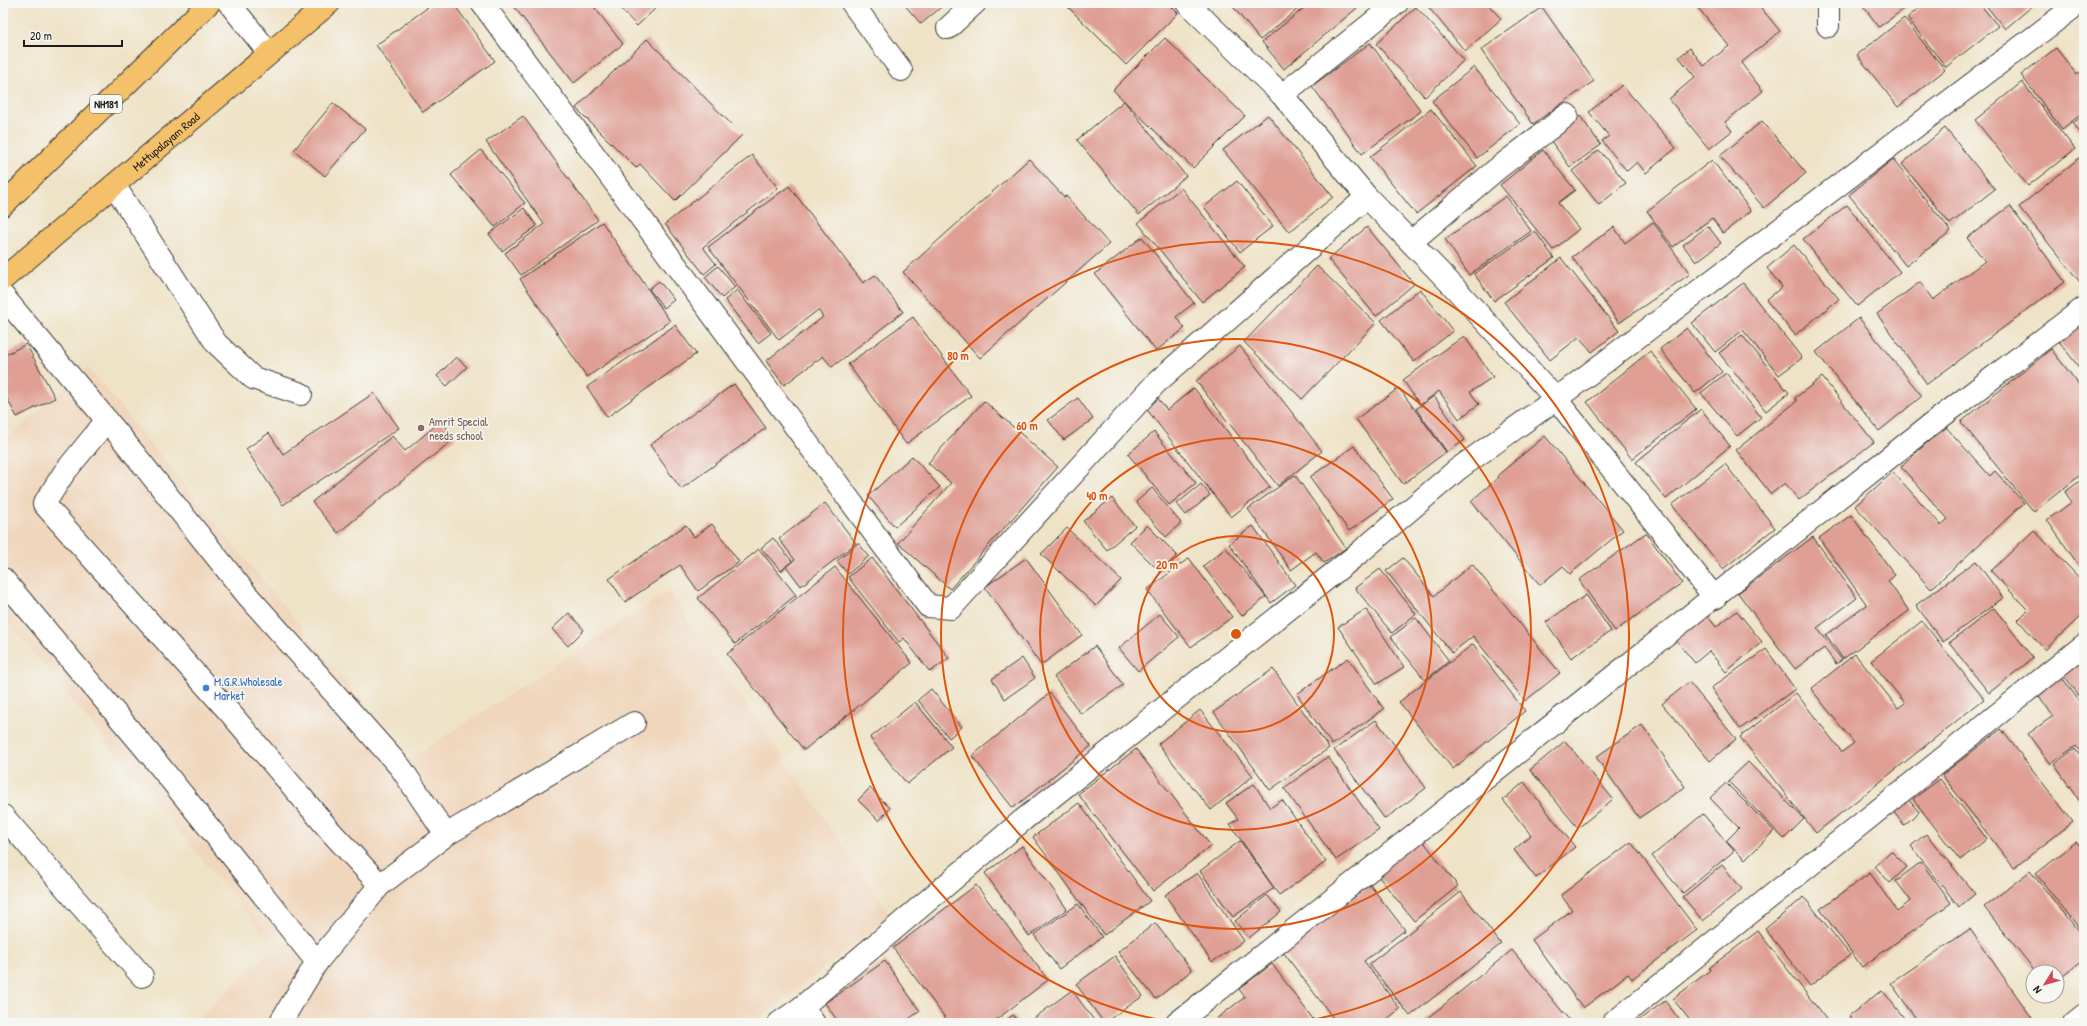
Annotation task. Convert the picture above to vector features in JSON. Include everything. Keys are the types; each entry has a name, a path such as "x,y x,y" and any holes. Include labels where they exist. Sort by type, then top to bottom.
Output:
{"highway":[{"name":"NH181","path":"3,205 209,3"},
{"name":"Mettupalayam Road","path":"3,279 329,3"}],"street":[{"path":"229,3 269,54"},
{"path":"482,3 928,606 951,608 1156,383 1367,197"},
{"path":"852,3 901,70"},
{"path":"948,28 975,3"},
{"path":"1187,3 1282,95 1367,197 1454,287 1556,399 1715,598"},
{"path":"1282,95 1397,3"},
{"path":"1828,3 1828,26"},
{"path":"779,1023 808,1015 1023,820 1359,553 1458,469 1556,399 2080,3"},
{"path":"1411,242 1496,169 1567,115"},
{"path":"114,185 216,343 254,378 301,394"},
{"path":"3,296 106,420 247,595 401,768 446,834"},
{"path":"1177,1023 1715,598 1920,433 2084,308"},
{"path":"106,420 64,473 44,504 231,714 332,833 380,885"},
{"path":"3,578 154,759 317,962"},
{"path":"1613,1023 2084,645"},
{"path":"280,1023 317,962 380,885 446,834 634,723"},
{"path":"3,816 142,976"},
{"path":"2074,1023 2084,1015"}],"shaded area":[{"name":"M.G.R.Wholesale Market","path":"88,367 409,759 669,592 891,915 754,1023 194,1023 274,947 3,616 3,442"}],"building":[{"path":"434,3 453,3 495,61 423,112 376,45"},
{"path":"511,3 591,3 623,44 574,83"},
{"path":"615,3 661,3 637,26"},
{"path":"903,3 946,3 921,24"},
{"path":"1064,3 1168,3 1178,13 1126,65"},
{"path":"1230,3 1305,3 1260,40"},
{"path":"1310,3 1363,3 1284,69 1262,42"},
{"path":"1425,3 1487,3 1501,19 1465,51"},
{"path":"1694,3 1757,3 1780,31 1741,63 1763,91 1725,122 1732,131 1709,149 1669,99 1695,77 1679,57 1690,48 1704,66 1729,46"},
{"path":"1861,3 1912,3 1879,27"},
{"path":"1925,3 1979,3 1998,26 1946,67 1907,18"},
{"path":"1984,3 2036,3 2005,29"},
{"path":"1416,7 1464,60 1425,97 1376,44"},
{"path":"1542,7 1594,81 1533,124 1481,50"},
{"path":"1904,18 1945,70 1898,107 1857,55"},
{"path":"1165,38 1245,116 1193,168 1113,90"},
{"path":"647,39 742,135 675,201 640,164 636,168 576,108"},
{"path":"1370,43 1421,111 1362,154 1312,86"},
{"path":"2056,48 2077,75 2084,69 2084,112 2062,129 2021,75"},
{"path":"1474,67 1520,124 1477,158 1432,101"},
{"path":"2022,82 2075,149 2028,186 1975,120"},
{"path":"1622,85 1676,148 1646,173 1637,162 1627,171 1602,141 1609,136 1589,112"},
{"path":"1124,101 1186,176 1139,215 1077,140"},
{"path":"333,103 365,129 325,176 294,150"},
{"path":"1431,109 1477,166 1416,214 1370,157"},
{"path":"1268,115 1333,197 1289,232 1223,150"},
{"path":"2084,115 2084,138 2073,123"},
{"path":"523,116 598,220 521,275 505,253 544,224 486,142"},
{"path":"1580,116 1601,145 1570,167 1549,138"},
{"path":"1762,121 1806,173 1764,208 1720,156"},
{"path":"1945,128 1995,189 1950,224 1902,164"},
{"path":"481,150 525,203 495,227 451,175"},
{"path":"1543,150 1575,190 1558,203 1579,229 1553,250 1500,185"},
{"path":"1599,150 1626,183 1599,205 1572,171"},
{"path":"2084,154 2084,287 2019,207"},
{"path":"752,155 778,188 703,247 716,264 704,274 665,224"},
{"path":"1029,159 1064,197 1066,196 1109,244 980,358 903,272"},
{"path":"1893,159 1951,231 1906,266 1849,195"},
{"path":"1712,160 1751,211 1723,233 1712,218 1673,247 1647,211"},
{"path":"1237,181 1273,226 1240,252 1204,207"},
{"path":"789,186 863,283 875,275 903,312 832,367 823,356 784,385 766,361 823,317 818,310 779,340 708,247"},
{"path":"1181,188 1245,267 1202,302 1138,223"},
{"path":"1506,196 1531,231 1469,275 1445,239"},
{"path":"1847,205 1900,272 1857,306 1803,239"},
{"path":"2010,206 2065,282 1927,384 1877,314 1920,282 1933,300 1985,261 1967,238"},
{"path":"524,208 537,226 502,251 489,234"},
{"path":"602,222 670,321 587,377 520,279"},
{"path":"1653,222 1690,274 1619,323 1572,257 1614,227 1625,243"},
{"path":"1708,226 1721,243 1696,262 1683,245"},
{"path":"1367,227 1414,284 1376,316 1328,259"},
{"path":"1535,231 1554,258 1494,301 1474,274"},
{"path":"1142,237 1194,303 1176,317 1185,328 1156,351 1095,274"},
{"path":"1794,245 1839,299 1795,335 1766,300 1782,287 1767,268"},
{"path":"1561,258 1619,331 1592,352 1579,337 1550,360 1504,302"},
{"path":"718,266 735,287 722,298 705,277"},
{"path":"1317,266 1376,323 1302,399 1244,342"},
{"path":"659,281 674,300 664,308 649,289"},
{"path":"1743,283 1802,358 1779,375 1743,330 1715,352 1692,323"},
{"path":"1420,289 1453,331 1414,362 1381,320"},
{"path":"737,290 771,333 758,343 725,300"},
{"path":"913,317 971,396 906,444 848,364"},
{"path":"1859,318 1922,396 1879,431 1816,352"},
{"path":"2084,320 2084,374 2058,340"},
{"path":"675,325 696,354 607,417 587,387"},
{"path":"1687,328 1722,372 1695,393 1660,349"},
{"path":"1742,335 1789,393 1766,411 1719,353"},
{"path":"1464,336 1493,377 1470,392 1479,404 1459,419 1439,391 1420,405 1403,380"},
{"path":"26,344 55,398 17,417 3,391 3,356"},
{"path":"1240,346 1322,451 1278,486 1196,381"},
{"path":"2051,349 2084,391 2084,472 2034,512 1961,422"},
{"path":"1650,351 1696,409 1632,459 1587,402"},
{"path":"456,357 467,367 447,386 437,376"},
{"path":"1726,373 1761,417 1737,436 1701,393"},
{"path":"1822,377 1874,442 1799,500 1785,483 1771,494 1736,450 1797,401 1795,398"},
{"path":"734,384 766,428 681,489 650,445"},
{"path":"1194,388 1270,487 1231,517 1145,407 1157,397 1167,410"},
{"path":"1399,388 1446,452 1403,484 1356,419"},
{"path":"374,393 399,428 283,505 246,449 269,433 283,454"},
{"path":"1434,396 1465,440 1447,452 1416,409"},
{"path":"1078,398 1093,419 1064,440 1048,420"},
{"path":"984,401 1058,467 950,589 898,543 951,483 928,463"},
{"path":"1701,409 1730,446 1666,499 1636,462"},
{"path":"441,421 455,438 338,533 312,502 392,436 405,451"},
{"path":"1945,426 1990,476 1995,471 2024,503 1931,589 1855,506 1893,472 1941,525 1948,519 1901,467"},
{"path":"1154,432 1196,483 1169,505 1128,454"},
{"path":"1545,436 1623,530 1570,574 1563,566 1540,585 1471,501 1499,477 1498,475"},
{"path":"1354,446 1393,499 1349,531 1310,477"},
{"path":"912,456 940,487 895,527 868,496"},
{"path":"1725,464 1775,528 1723,569 1672,505"},
{"path":"1295,475 1346,548 1324,563 1316,552 1291,570 1248,509"},
{"path":"2084,478 2084,573 2047,520 2072,502 2065,492"},
{"path":"1201,484 1210,495 1186,515 1177,504"},
{"path":"1152,488 1181,523 1166,537 1136,502"},
{"path":"1112,498 1135,526 1107,550 1083,521"},
{"path":"825,503 856,543 801,586 786,566 795,560 779,539"},
{"path":"1851,515 1895,575 1888,581 1909,611 1843,659 1826,635 1867,605 1819,538"},
{"path":"712,524 739,562 698,591 680,565 625,602 609,579 686,525 694,537"},
{"path":"1147,525 1177,555 1160,572 1130,542"},
{"path":"1253,526 1295,585 1271,603 1229,544"},
{"path":"1067,528 1121,580 1096,606 1041,554"},
{"path":"2034,530 2084,583 2084,613 2045,650 2018,620 2028,610 1991,571"},
{"path":"1646,533 1682,583 1615,631 1579,580"},
{"path":"1813,537 1857,598 1817,628 1842,660 1836,664 1824,648 1795,669 1738,593"},
{"path":"773,538 792,561 781,571 761,548"},
{"path":"858,543 869,556 848,574 837,561"},
{"path":"1226,548 1266,597 1242,616 1203,566"},
{"path":"759,549 796,595 735,644 698,598"},
{"path":"872,558 949,658 930,672 904,638 899,642 848,577"},
{"path":"1026,558 1082,635 1041,665 985,587"},
{"path":"1189,558 1232,617 1191,647 1147,590"},
{"path":"1403,558 1434,596 1472,564 1560,673 1525,701 1473,636 1452,653 1386,571"},
{"path":"1976,561 2003,598 1943,642 1916,605"},
{"path":"835,567 912,663 804,750 727,654"},
{"path":"1380,569 1416,614 1392,633 1355,588"},
{"path":"1586,595 1611,631 1571,658 1546,622"},
{"path":"1994,608 2033,658 1989,693 1949,643"},
{"path":"1366,609 1404,667 1377,684 1338,627"},
{"path":"1737,611 1762,642 1726,672 1709,651 1695,663 1675,639 1706,614 1716,627"},
{"path":"569,613 584,630 568,646 552,629"},
{"path":"1160,614 1179,637 1138,671 1119,648"},
{"path":"1416,618 1449,661 1425,680 1391,637"},
{"path":"1922,621 1984,699 1816,833 1740,737 1796,693 1842,752 1854,743 1811,689 1855,654 1898,708 1905,703 1871,661"},
{"path":"1473,644 1525,711 1453,769 1399,702"},
{"path":"1095,646 1123,685 1081,714 1054,677"},
{"path":"1766,649 1795,689 1740,729 1711,688"},
{"path":"1022,658 1035,678 1005,699 992,679"},
{"path":"1348,658 1384,709 1332,745 1297,694"},
{"path":"2084,659 2084,702 2063,674"},
{"path":"1273,669 1329,748 1270,790 1214,712"},
{"path":"2061,676 2084,708 2084,756 2076,746 2050,764 2028,734 2053,716 2037,693"},
{"path":"1689,682 1736,739 1710,761 1662,704"},
{"path":"931,689 962,727 949,738 918,700"},
{"path":"1050,693 1091,746 1013,808 972,756"},
{"path":"915,702 952,747 907,784 870,738"},
{"path":"1200,710 1253,776 1211,810 1158,744"},
{"path":"1376,720 1426,788 1385,819 1334,750"},
{"path":"1642,725 1685,787 1639,818 1596,757"},
{"path":"2001,729 2073,822 2014,868 1942,775"},
{"path":"1565,741 1613,799 1578,828 1530,770"},
{"path":"1136,749 1211,846 1153,891 1078,794"},
{"path":"2075,749 2084,762 2084,801 2081,803 2054,764"},
{"path":"1328,757 1379,830 1336,860 1284,788"},
{"path":"1748,762 1804,819 1784,839 1728,781"},
{"path":"1940,779 1987,839 1960,860 1913,799"},
{"path":"1524,782 1575,847 1536,878 1514,850 1531,835 1503,800"},
{"path":"1726,783 1774,831 1745,860 1726,841 1739,828 1710,798"},
{"path":"1254,784 1270,808 1282,800 1326,862 1279,895 1230,824 1238,819 1226,803"},
{"path":"870,788 890,808 879,821 858,800"},
{"path":"1907,798 1919,812 1904,825 1892,810"},
{"path":"1079,803 1150,901 1104,935 1033,837"},
{"path":"1703,814 1734,851 1683,893 1652,856"},
{"path":"1926,834 1975,894 1959,907 1911,846"},
{"path":"1420,837 1458,886 1414,921 1375,872"},
{"path":"1240,841 1274,888 1233,917 1200,871"},
{"path":"1631,842 1697,930 1632,979 1628,974 1583,1008 1532,940 1572,910 1561,895"},
{"path":"2076,842 2084,852 2084,934 2036,874"},
{"path":"1022,846 1067,909 1029,936 985,873"},
{"path":"1891,851 1907,867 1890,883 1875,866"},
{"path":"1921,862 1951,903 1862,967 1820,909 1870,873 1897,911 1911,901 1896,881"},
{"path":"1722,865 1742,889 1703,921 1683,897"},
{"path":"2030,871 2084,938 2084,959 2065,974 2065,964 2030,964 1984,907"},
{"path":"1197,873 1244,941 1212,962 1165,895"},
{"path":"976,885 1048,980 992,1023 949,1023 893,948"},
{"path":"1370,885 1405,930 1364,961 1400,1009 1382,1023 1337,1023 1283,952"},
{"path":"1461,892 1501,944 1410,1016 1369,964"},
{"path":"1267,895 1281,912 1249,938 1235,921"},
{"path":"1804,897 1850,955 1810,986 1765,929"},
{"path":"1078,904 1102,937 1059,969 1034,935"},
{"path":"1155,923 1192,970 1156,999 1118,952"},
{"path":"1970,929 2032,1018 2025,1023 1919,1023 1891,983"},
{"path":"1758,931 1829,1023 1692,1023 1673,999 1710,970 1709,968"},
{"path":"1512,950 1570,1021 1568,1023 1427,1023 1425,1020"},
{"path":"1115,956 1143,996 1104,1023 1076,984"},
{"path":"885,961 920,1011 903,1023 839,1023 825,1003"},
{"path":"1272,964 1316,1023 1219,1023 1216,1019 1245,997 1239,989"},
{"path":"1072,990 1096,1023 1036,1023 1033,1019"},
{"path":"1882,990 1908,1023 1854,1023 1849,1016"},
{"path":"1665,1001 1682,1023 1635,1023"},
{"path":"1013,1015 1019,1023 1002,1023"}],"place":[{"name":"Amrit Special needs school","path":"421,428"},
{"name":"M.G.R.Wholesale Market","path":"206,688"}]}
